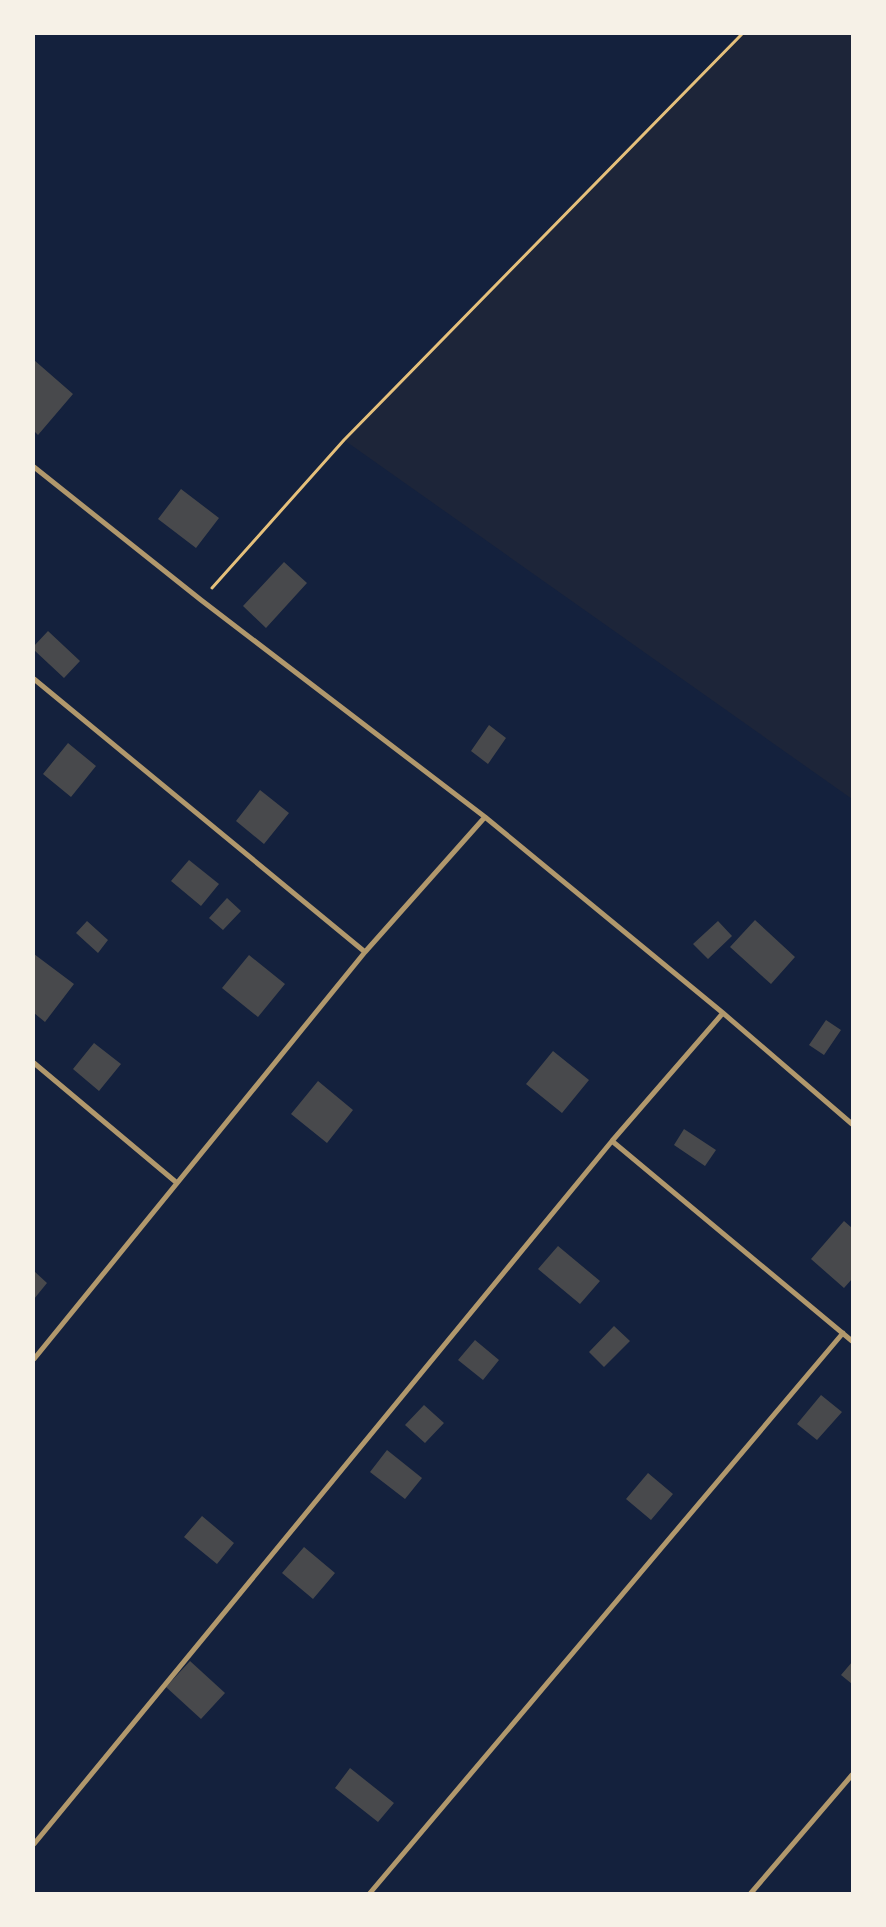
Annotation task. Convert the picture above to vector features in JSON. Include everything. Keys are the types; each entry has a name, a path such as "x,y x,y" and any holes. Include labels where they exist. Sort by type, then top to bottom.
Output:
{"street":[{"path":"34,467 201,600 485,817 723,1013 852,1124"},
{"path":"34,679 365,952"},
{"path":"34,1359 365,952 485,817"},
{"path":"34,1844 612,1141 723,1013"},
{"path":"34,1064 177,1183"},
{"path":"612,1141 852,1341"},
{"path":"370,1893 843,1333"},
{"path":"752,1893 852,1775"}],"path":[{"path":"201,600 344,440 742,34"}],"shaded area":[{"path":"742,34 852,34 852,799 344,440"}],"building":[{"path":"34,360 73,394 38,435 34,431"},
{"path":"181,489 219,518 196,548 158,519"},
{"path":"284,562 307,583 266,628 243,606"},
{"path":"48,631 80,661 64,678 34,650 34,646"},
{"path":"489,725 506,738 488,764 471,751"},
{"path":"68,743 96,766 71,797 43,774"},
{"path":"260,790 289,813 264,844 236,821"},
{"path":"189,860 219,884 201,906 171,881"},
{"path":"227,898 241,911 223,930 209,918"},
{"path":"755,920 795,957 771,984 730,947"},
{"path":"87,921 108,940 98,953 76,933"},
{"path":"718,921 732,936 708,959 693,944"},
{"path":"34,954 74,984 45,1022 34,1013"},
{"path":"249,955 285,984 258,1017 222,988"},
{"path":"826,1020 841,1030 824,1055 809,1045"},
{"path":"94,1043 121,1064 99,1091 73,1069"},
{"path":"553,1051 589,1080 562,1113 526,1084"},
{"path":"318,1081 353,1110 327,1143 291,1114"},
{"path":"684,1129 716,1150 705,1166 674,1145"},
{"path":"844,1221 852,1228 852,1279 844,1288 811,1259"},
{"path":"558,1246 600,1281 580,1304 538,1269"},
{"path":"34,1271 47,1283 34,1299"},
{"path":"614,1326 630,1341 604,1367 589,1352"},
{"path":"475,1340 499,1360 483,1380 458,1360"},
{"path":"821,1395 842,1412 817,1440 797,1424"},
{"path":"424,1405 444,1423 425,1443 405,1425"},
{"path":"387,1450 422,1478 405,1499 370,1472"},
{"path":"648,1473 673,1494 651,1520 626,1499"},
{"path":"202,1516 234,1543 217,1564 184,1537"},
{"path":"304,1547 335,1573 313,1599 282,1573"},
{"path":"190,1661 225,1693 201,1719 166,1687"},
{"path":"852,1662 852,1684 841,1675"},
{"path":"350,1768 394,1803 378,1822 335,1788"}]}
